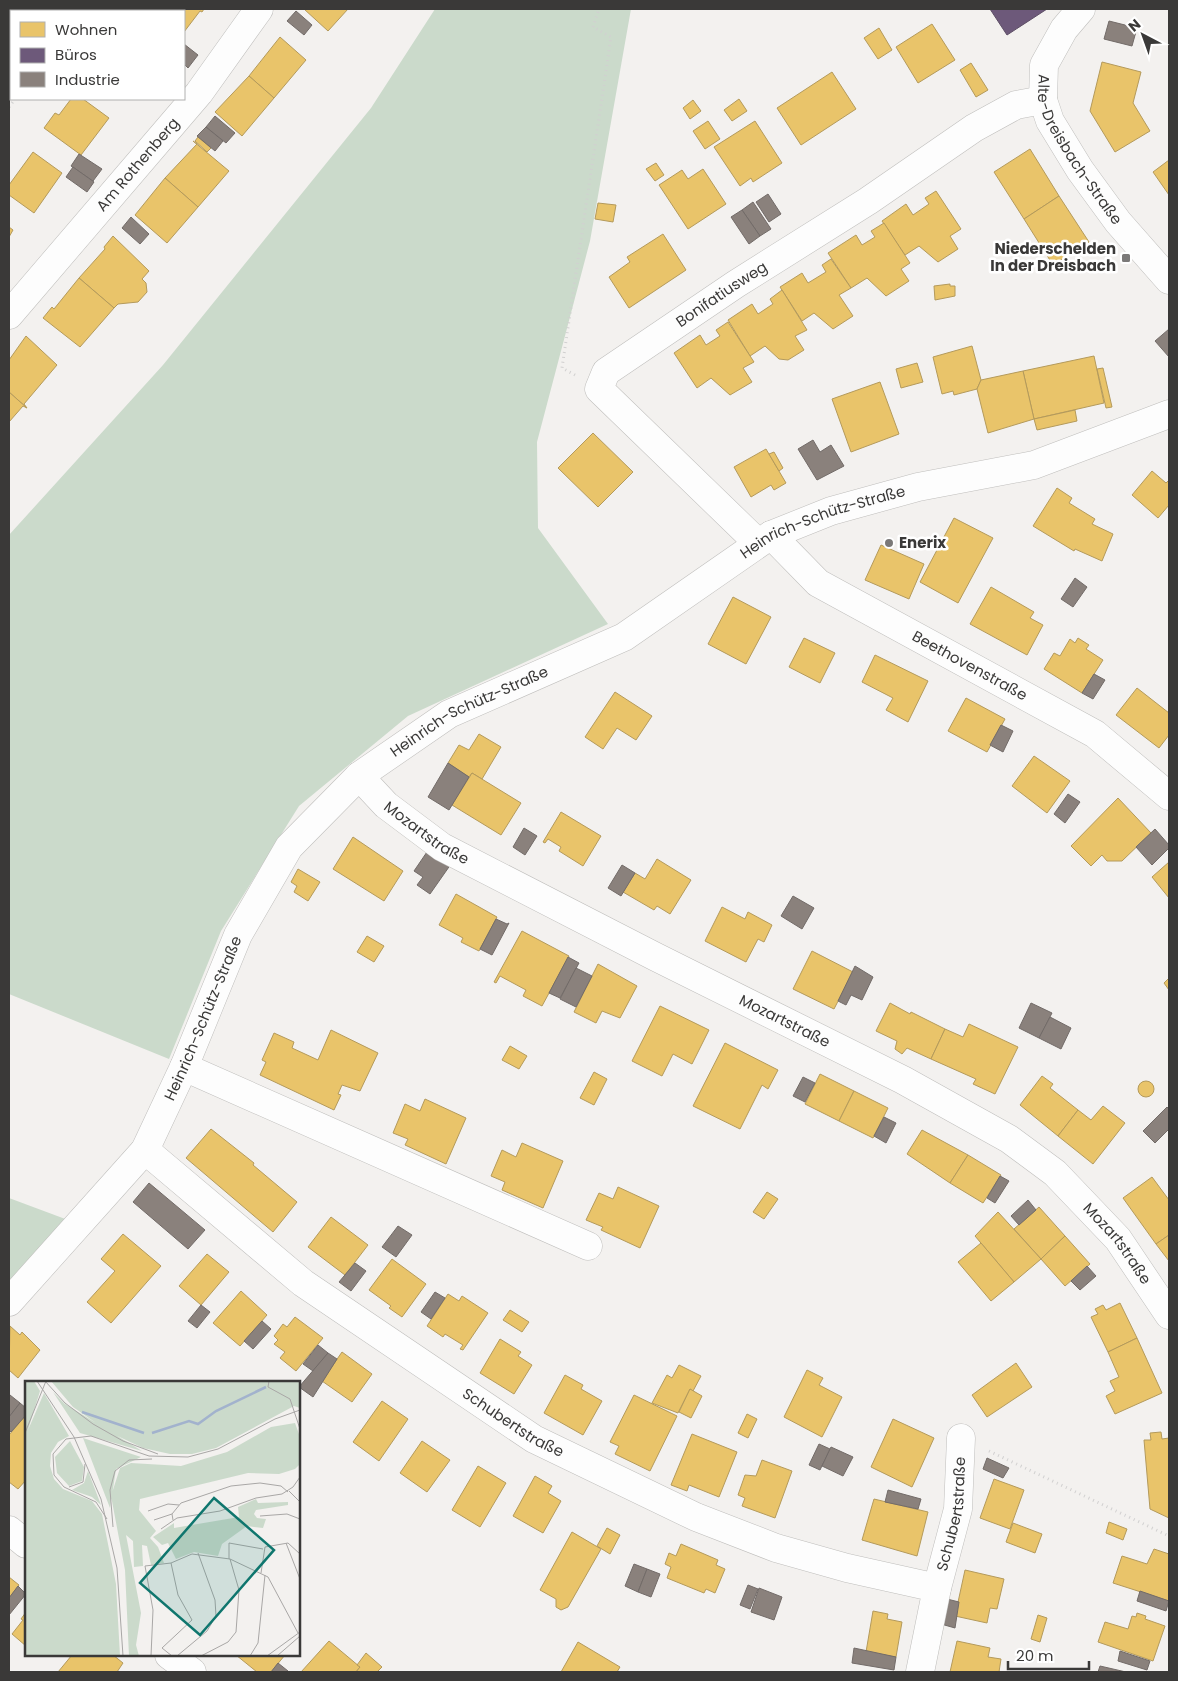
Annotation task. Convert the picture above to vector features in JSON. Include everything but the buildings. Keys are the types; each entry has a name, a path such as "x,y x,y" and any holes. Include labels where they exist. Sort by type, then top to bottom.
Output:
{"street":[{"name":"Am Rothenberg","path":"9,315 199,93 259,9"},
{"name":"Alte-Dreisbach-Straße","path":"1081,9 1064,29 1044,65 1043,100 1050,121 1080,170 1118,222 1169,280"},
{"name":"Bonifatiusweg","path":"764,539 599,389 606,372 736,284 868,201 974,128 1016,105 1043,100"},
{"name":"Heinrich-Schütz-Straße","path":"9,1302 145,1150 184,1067 238,935 289,847 359,776 449,714 624,637 764,539 831,511 918,487 1034,465 1169,414"},
{"name":"Beethovenstraße","path":"764,539 818,584 1095,734 1169,796"},
{"name":"Mozartstraße","path":"359,776 386,805 442,847 664,962 903,1080 1009,1139 1055,1173 1118,1239 1169,1315"},
{"path":"184,1067 588,1246"},
{"name":"Schubertstraße","path":"145,1150 302,1283 534,1439 688,1513 776,1548 847,1568 937,1588"},
{"name":"Schubertstraße","path":"920,1672 937,1588 958,1509 961,1438"},
{"path":"9,1530 25,1543"},
{"path":"170,1656 192,1672"}],"path":[{"path":"571,373 562,368 611,37 593,27 599,9"},
{"path":"961,1438 1169,1536"}],"green space":[{"path":"435,9 631,9 590,241 537,442 538,528 608,624 408,716 299,806 221,931 169,1059 9,994 9,535 163,365 371,108"},
{"path":"9,1198 68,1220 9,1287"}],"place":[{"name":"Niederschelden In der Dreisbach","path":"1126,258"},
{"name":"Enerix","path":"889,543"}]}
